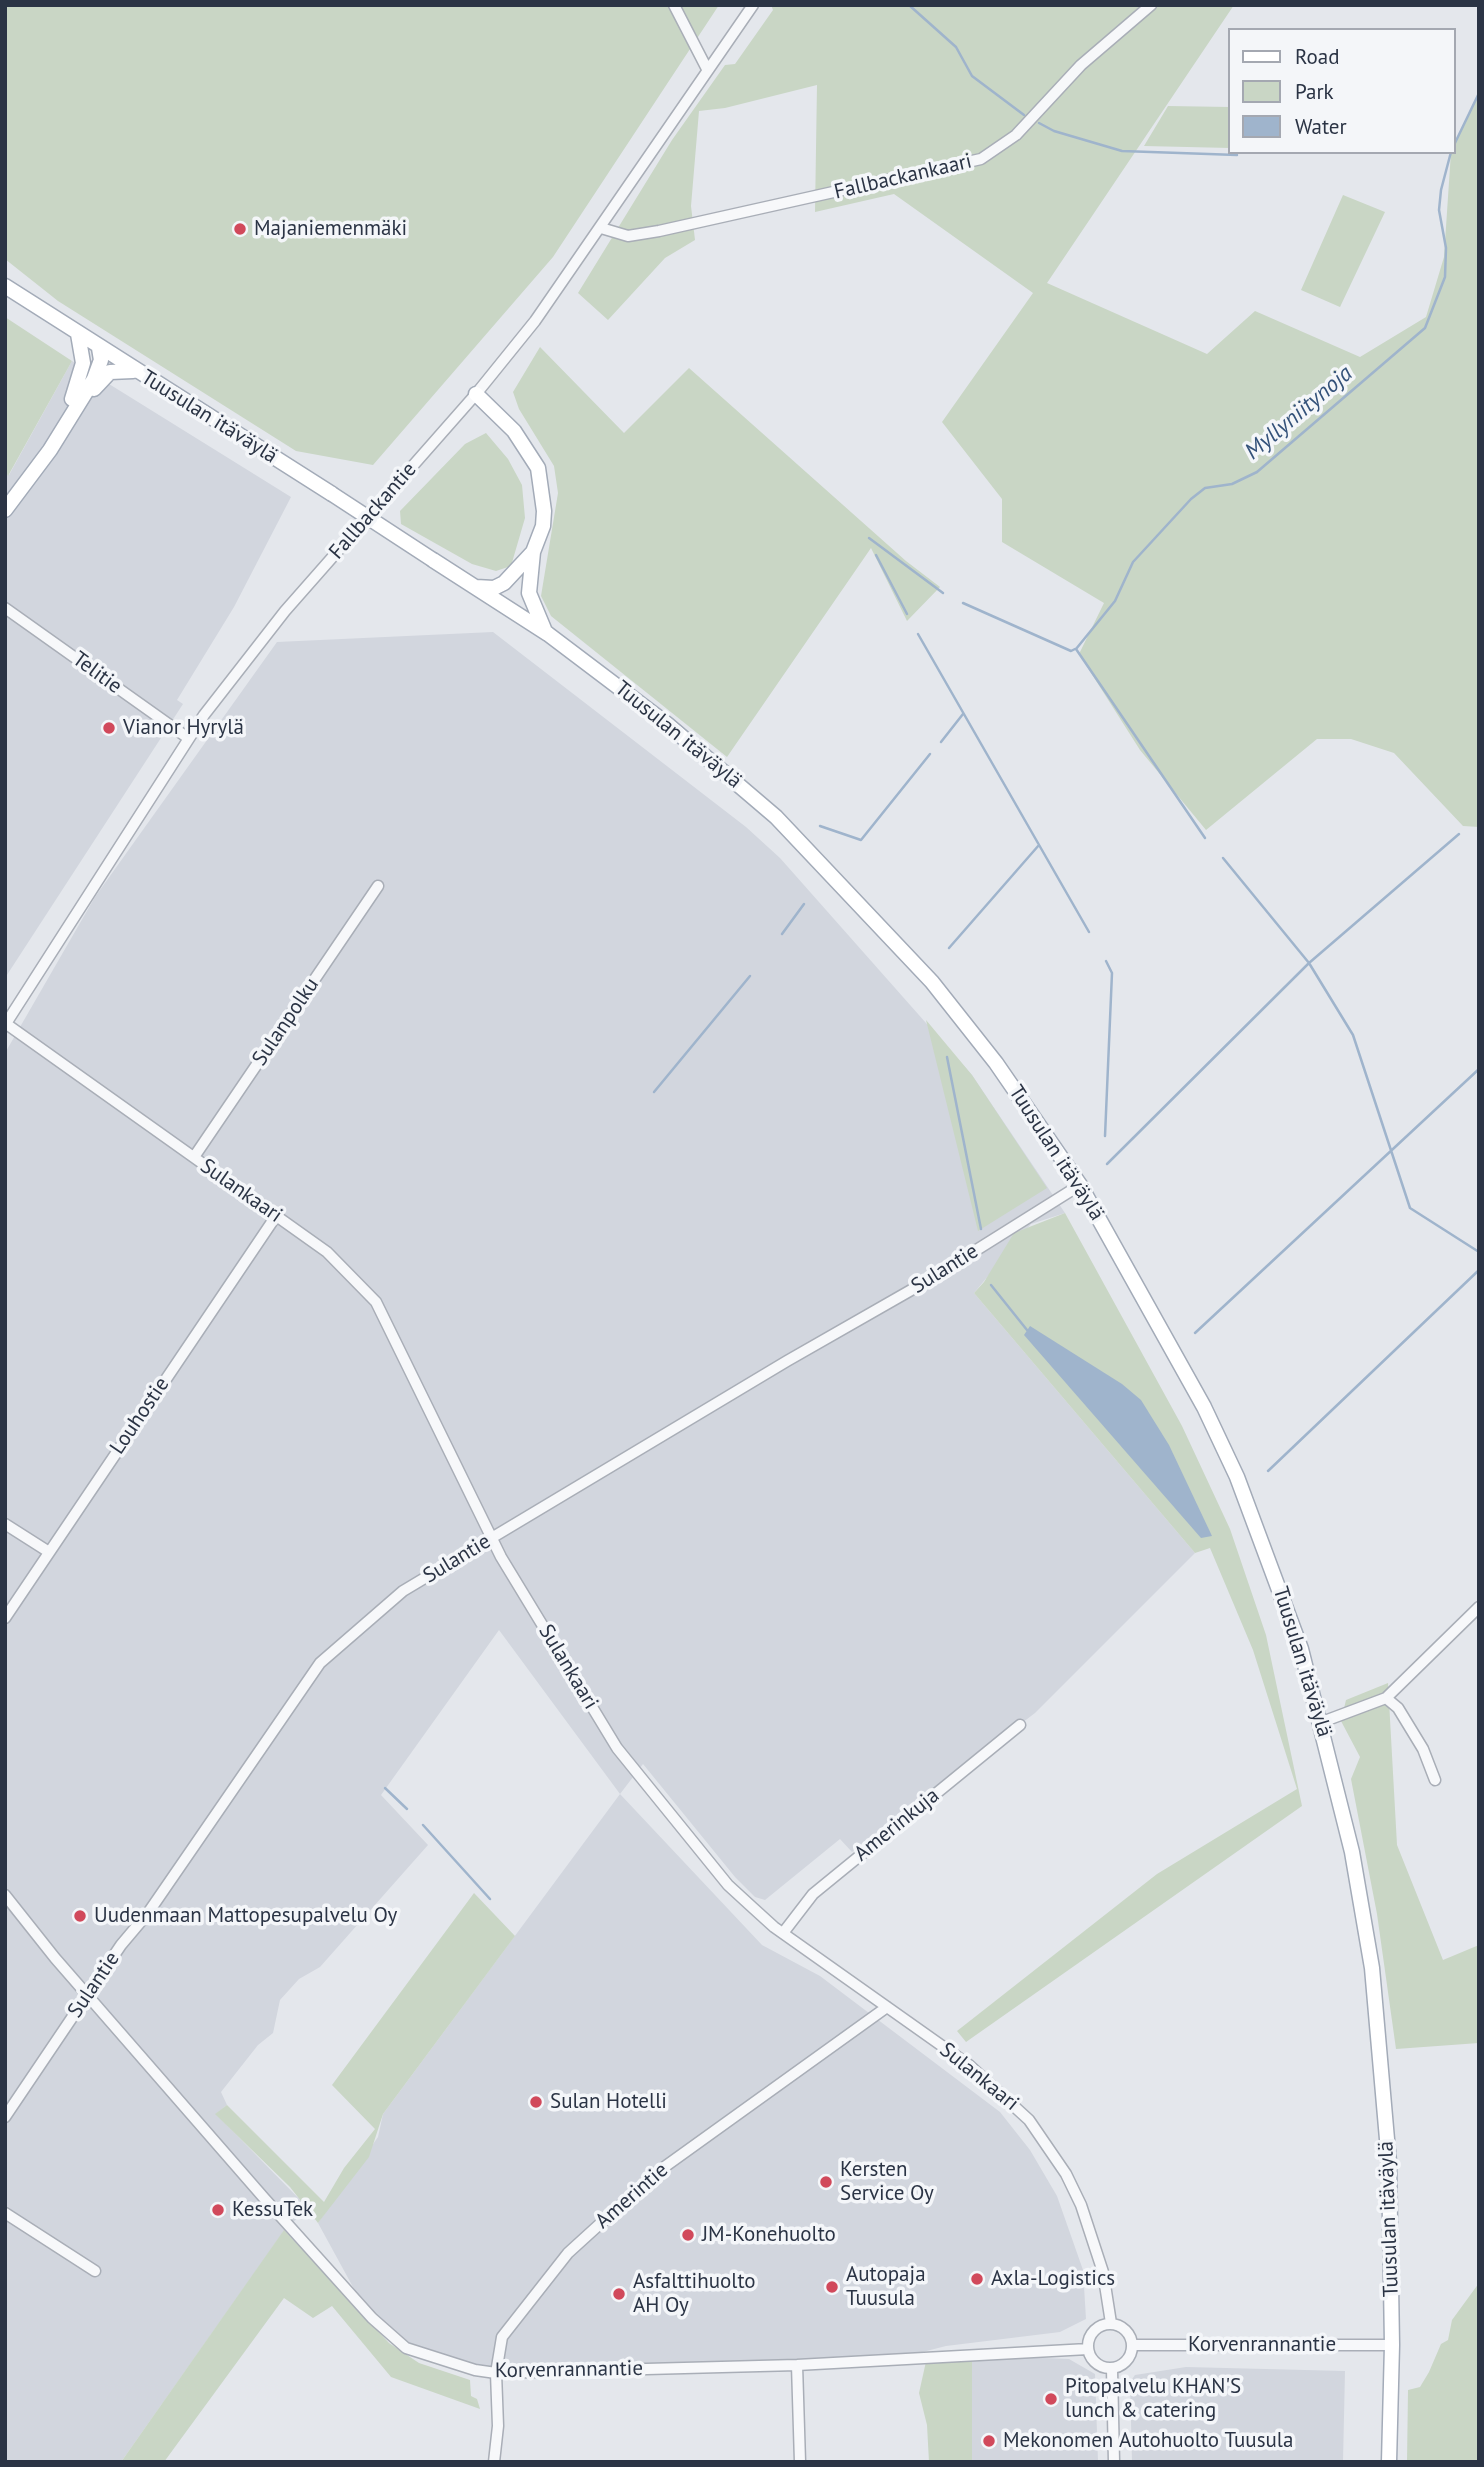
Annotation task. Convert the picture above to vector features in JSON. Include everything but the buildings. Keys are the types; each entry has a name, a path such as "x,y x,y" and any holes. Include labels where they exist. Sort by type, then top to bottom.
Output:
{"main road":[{"name":"Tuusulan itäväylä","path":"5,286 548,634 677,733 776,817 840,880 932,982 996,1063 1080,1185 1160,1323 1237,1477 1277,1579 1322,1722 1352,1853 1372,1968 1389,2162 1392,2345 1390,2462"},
{"path":"36,469 81,376 83,358 78,334"},
{"path":"5,510 36,469 94,379 101,359 99,348"},
{"path":"36,469 53,451 102,379 115,370 138,372"},
{"path":"476,394 514,431 538,468 544,512 543,526 533,552 529,593 537,618 548,634"},
{"path":"474,587 494,588 504,583 533,552"}],"street":[{"path":"674,5 707,69"},
{"name":"Fallbackantie","path":"6,1024 188,738 285,611 476,394 535,321 753,5"},
{"name":"Fallbackankaari","path":"601,228 628,236 659,231 981,159 1016,135 1081,65 1151,5"},
{"name":"Telitie","path":"5,608 188,738"},
{"name":"Sulanpolku","path":"194,1157 378,886"},
{"name":"Sulankaari","path":"6,1024 327,1252 376,1302 501,1557 617,1748 728,1885 783,1933 969,2066 1013,2102 1045,2141 1066,2174 1094,2237 1111,2323"},
{"name":"Sulantie","path":"5,2117 121,1944 148,1913 320,1663 403,1591 787,1361 927,1281 1080,1185"},
{"name":"Louhostie","path":"5,1618 276,1216"},
{"path":"5,1524 49,1552"},
{"path":"1322,1722 1386,1698 1479,1607"},
{"path":"1386,1698 1398,1708 1423,1749 1435,1780"},
{"name":"Amerinkuja","path":"783,1933 813,1894 1020,1725"},
{"name":"Korvenrannantie","path":"5,1895 87,1995 372,2318 406,2348 475,2370 496,2373 797,2365 1088,2349"},
{"name":"Amerintie","path":"494,2462 498,2426 496,2373 502,2337 568,2253 656,2173 887,2007"},
{"path":"5,2213 94,2271"},
{"path":"1111,2323 1128,2332 1132,2345 1129,2358 1112,2369 1094,2361 1088,2349 1088,2341 1096,2328 1111,2323"},
{"name":"Korvenrannantie","path":"1132,2345 1392,2345"},
{"path":"797,2365 800,2462"},
{"path":"1112,2369 1114,2462"}],"shaded area":[{"path":"72,361 291,497 234,607 177,700 183,704 5,978 5,470 9,475"},
{"path":"493,632 746,827 780,858 972,1075 1065,1213 1031,1224 974,1293 1195,1553 1035,1713 852,1852 840,1839 765,1900 755,1897 735,1877 643,1764 620,1794 499,1630 381,1795 428,1845 320,1967 299,1979 280,2000 273,2033 258,2045 221,2092 227,2105 216,2114 308,2208 284,2231 121,2462 5,2462 5,1053 95,897 277,642"},
{"path":"620,1794 762,1945 820,1976 1000,2112 1030,2150 1057,2196 1083,2270 1086,2319 1060,2332 946,2346 891,2360 496,2373 437,2361 371,2320 318,2223 378,2137 383,2114"},
{"path":"972,2355 1069,2359 1095,2374 1098,2462 972,2462"},
{"path":"1186,2367 1345,2371 1343,2462 1132,2462 1130,2382 1135,2375"}],"green space":[{"path":"5,5 719,5 553,257 373,465 296,451 58,301 5,259"},
{"path":"771,5 1234,5 1047,283 1207,354 1255,311 1360,357 1426,317 1444,257 1451,154 1456,154 1456,141 1479,93 1479,827 1463,826 1394,753 1351,739 1317,739 1206,830 1140,750 1079,654 1104,603 1002,542 1002,499 942,422 1033,293 894,194 815,212 817,85 725,108 699,111 691,206 695,240 665,258 608,320 578,293 672,140 725,65 735,64 773,10"},
{"path":"1168,106 1228,107 1228,148 1144,146"},
{"path":"1343,195 1385,212 1340,307 1301,290"},
{"path":"5,317 72,361 8,476 5,470"},
{"path":"540,347 624,433 689,368 906,561 940,587 907,621 871,548 727,757 551,616 541,596 558,493 554,466 519,409 513,392"},
{"path":"486,433 508,459 522,485 525,518 511,566 496,571 472,564 401,524 400,511 465,444"},
{"path":"926,1020 972,1075 1047,1188 978,1231"},
{"path":"1065,1213 1182,1426 1230,1529 1266,1635 1302,1806 966,2042 957,2031 1157,1874 1297,1789 1253,1650 1210,1548 1195,1553 974,1293 984,1282 1014,1233"},
{"path":"1388,1683 1397,1845 1443,1960 1479,1945 1479,2043 1396,2049 1377,1914 1351,1779 1360,1757 1341,1721 1346,1700"},
{"path":"474,1893 515,1936 383,2114 369,2157 318,2223 290,2187 215,2114 227,2105 324,2202 344,2168 375,2129 332,2085"},
{"path":"284,2230 389,2343 419,2363 470,2380 471,2396 477,2399 480,2409 391,2377 332,2306 313,2318 284,2298 164,2462 121,2462"},
{"path":"1479,2283 1479,2462 1407,2462 1408,2390 1420,2387 1441,2344 1448,2340 1452,2320"},
{"path":"972,2355 972,2462 929,2462 927,2425 919,2393 927,2357"}],"water":[{"path":"1030,1326 1122,1384 1141,1400 1169,1445 1212,1536 1201,1538 1024,1335"}],"waterway":[{"path":"909,5 956,47 972,76 1024,115"},
{"name":"Myllyniitynoja","path":"1456,141 1479,93"},
{"path":"1039,123 1054,131 1122,151 1237,155"},
{"name":"Myllyniitynoja","path":"1076,649 1115,601 1133,562 1191,499 1205,488 1232,484 1257,472 1425,328 1445,277 1446,248 1439,210 1450,154"},
{"path":"869,538 943,593"},
{"path":"876,555 907,614"},
{"path":"963,603 1071,651 1075,649"},
{"path":"918,634 1089,932"},
{"path":"1076,649 1205,838"},
{"path":"941,742 963,714"},
{"path":"820,826 861,840 930,754"},
{"path":"1107,1164 1309,963 1459,834"},
{"path":"949,948 1039,845"},
{"path":"1223,858 1309,963 1353,1035 1410,1208 1479,1252"},
{"path":"782,934 804,904"},
{"path":"1105,1136 1112,973 1106,961"},
{"path":"654,1092 750,976"},
{"path":"947,1057 981,1229"},
{"path":"1195,1333 1479,1069"},
{"path":"1268,1471 1479,1270"},
{"path":"991,1285 1027,1330"},
{"path":"385,1788 407,1809"},
{"path":"423,1825 490,1899"}],"place":[{"name":"Majaniemenmäki","path":"240,229"},
{"name":"Vianor Hyrylä","path":"109,728"},
{"name":"Uudenmaan Mattopesupalvelu Oy","path":"80,1916"},
{"name":"Sulan Hotelli","path":"536,2102"},
{"name":"Kersten Service Oy","path":"826,2182"},
{"name":"KessuTek","path":"218,2210"},
{"name":"JM-Konehuolto","path":"688,2235"},
{"name":"Axla-Logistics","path":"977,2279"},
{"name":"Autopaja Tuusula","path":"832,2287"},
{"name":"Asfalttihuolto AH Oy","path":"619,2294"},
{"name":"Pitopalvelu KHAN'S lunch & catering","path":"1051,2399"},
{"name":"Mekonomen Autohuolto Tuusula","path":"989,2441"}]}
